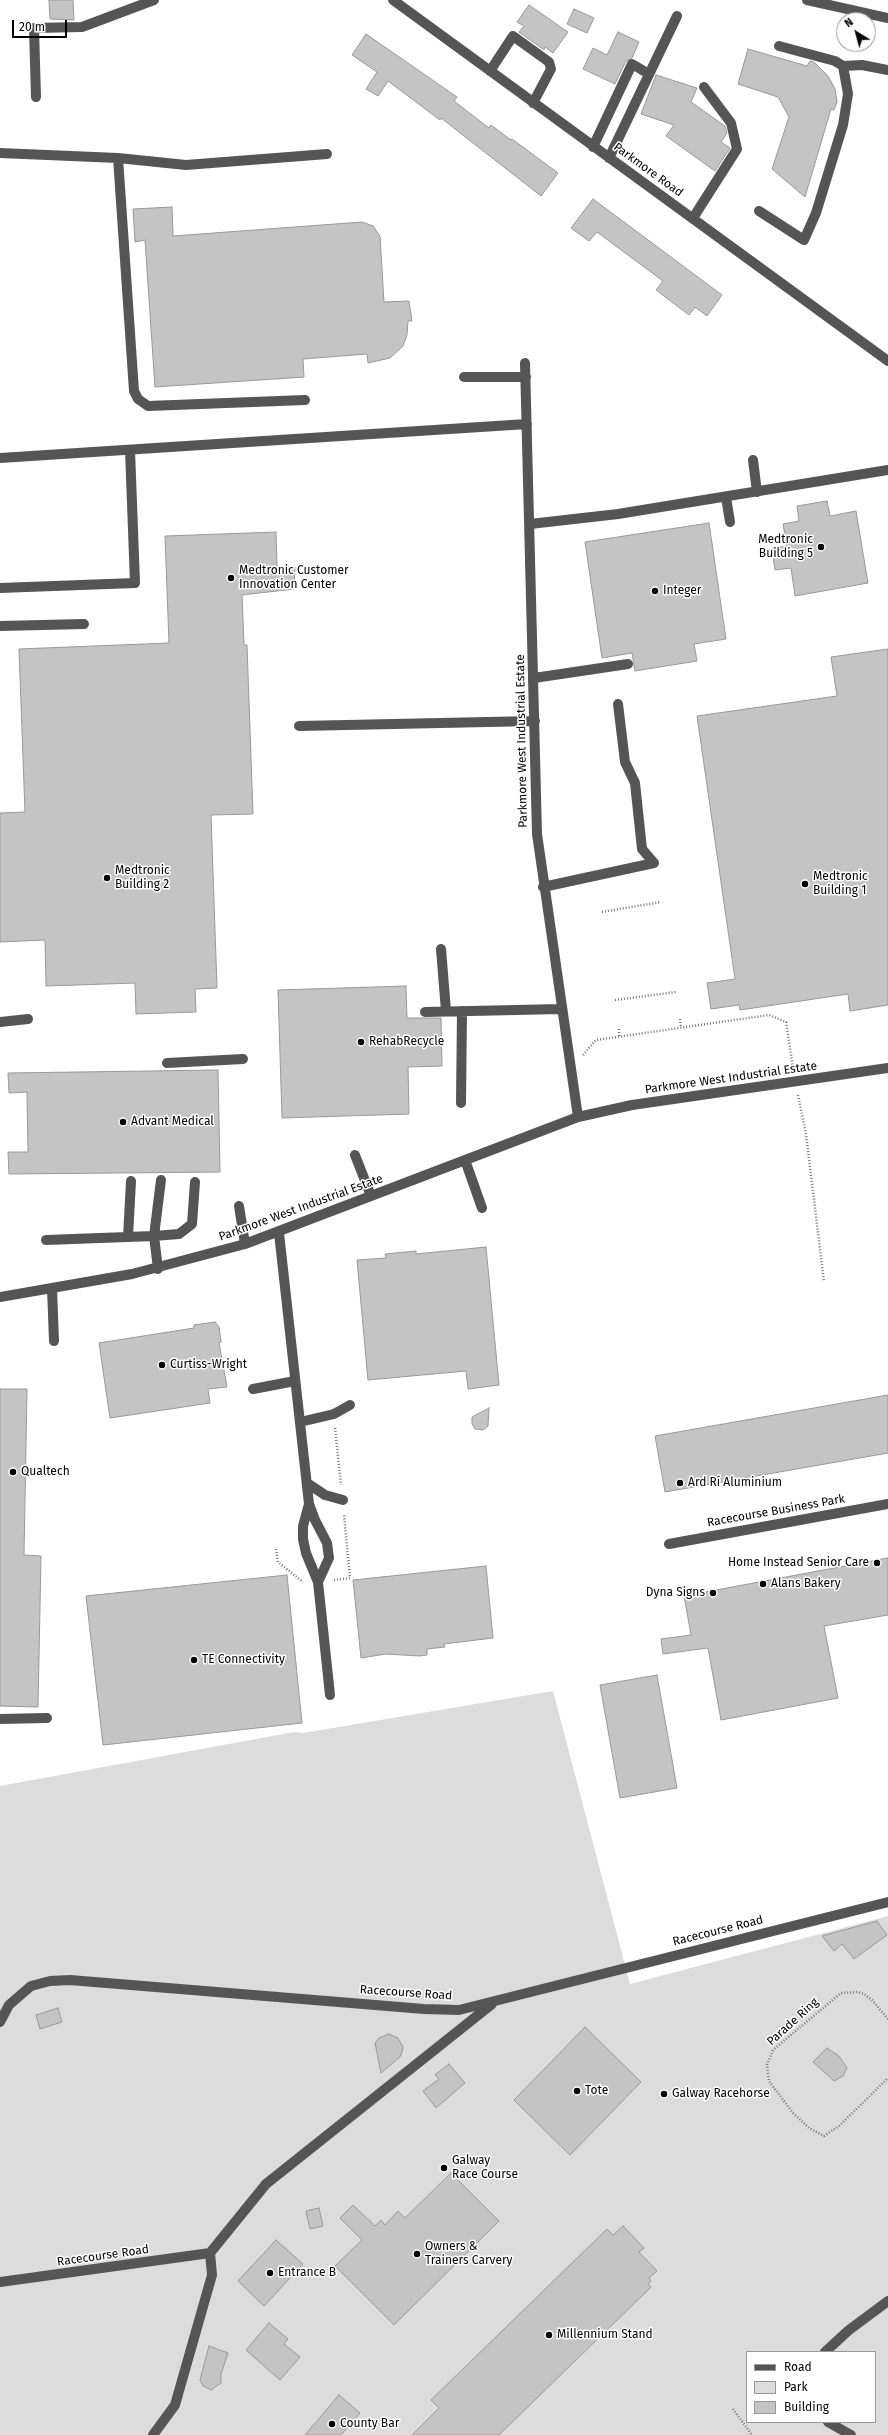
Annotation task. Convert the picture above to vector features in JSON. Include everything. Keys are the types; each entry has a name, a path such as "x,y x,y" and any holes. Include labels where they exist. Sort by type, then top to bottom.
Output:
{"street":[{"path":"36,97 34,28 82,27 154,0"},
{"name":"Parkmore Road","path":"393,0 593,147 888,360"},
{"path":"807,0 888,18"},
{"path":"609,158 677,16"},
{"path":"490,72 513,36 549,62 552,69 534,103"},
{"path":"779,46 835,61 843,66 862,65 888,70"},
{"path":"593,147 632,64 649,74"},
{"path":"760,211 804,240 816,213 843,125 848,94 843,66"},
{"path":"693,218 737,149 731,123 704,87"},
{"path":"0,153 118,158 186,165 327,154"},
{"path":"118,158 134,391 138,399 148,406 305,400"},
{"name":"Parkmore West Industrial Estate","path":"525,363 537,834 561,1009 578,1117"},
{"path":"464,377 526,376"},
{"path":"0,458 527,424"},
{"path":"0,588 135,583 130,450"},
{"path":"753,460 757,492"},
{"path":"530,524 726,497 888,470"},
{"path":"726,497 730,522"},
{"path":"0,626 84,624"},
{"path":"534,678 628,664"},
{"path":"544,887 654,863 642,849 635,783 625,762 618,704"},
{"path":"299,726 535,721"},
{"path":"441,949 446,1011"},
{"path":"424,1012 561,1009"},
{"path":"461,1103 462,1011"},
{"path":"0,1022 28,1019"},
{"path":"167,1063 243,1058"},
{"name":"Parkmore West Industrial Estate","path":"0,1297 158,1269 245,1244 279,1233 371,1196 578,1117 632,1105 888,1068"},
{"path":"355,1155 371,1196"},
{"path":"465,1160 482,1208"},
{"path":"158,1269 154,1236 161,1180"},
{"path":"128,1237 131,1181"},
{"path":"46,1240 179,1234 192,1224 195,1182"},
{"path":"238,1206 245,1244"},
{"path":"279,1233 309,1504 315,1520 327,1543 329,1558 318,1582"},
{"path":"52,1288 54,1341"},
{"path":"253,1389 295,1381"},
{"path":"300,1422 334,1414 350,1405"},
{"path":"307,1483 326,1495 343,1500"},
{"path":"309,1504 303,1526 303,1539 306,1553 318,1582 330,1695"},
{"name":"Racecourse Business Park","path":"669,1544 888,1504"},
{"path":"0,1719 47,1718"},
{"name":"Racecourse Road","path":"0,2022 9,2005 31,1986 50,1981 70,1980 424,2009 459,2010 888,1902"},
{"path":"153,2435 175,2405 212,2275 210,2253 266,2184 496,2001"},
{"name":"Racecourse Road","path":"0,2282 210,2253"},
{"path":"826,2351 849,2330 888,2301"},
{"path":"830,2423 851,2435"}],"path":[{"path":"602,912 661,902"},
{"path":"615,1000 676,992"},
{"path":"680,1019 681,1027"},
{"path":"619,1028 619,1036"},
{"name":"Parade Ring","path":"888,2019 872,2000 864,1994 858,1992 841,1993 773,2050 766,2065 768,2081 793,2113 809,2128 824,2136 839,2126 888,2078"},
{"path":"733,2409 752,2435"}],"green space":[{"name":"Galway Race Course","path":"553,1691 630,1984 888,1916 888,2435 0,2435 0,1786 294,1732 303,1733"}],"building":[{"path":"49,0 73,0 74,20 50,19"},
{"path":"529,5 568,32 553,53 545,47 544,50 519,32 524,26 517,22"},
{"path":"574,9 594,18 587,33 567,24"},
{"path":"618,32 639,42 632,58 626,61 615,84 583,69 593,48 607,55"},
{"path":"366,34 457,97 454,101 489,128 491,125 558,173 541,196 441,118 440,120 388,81 378,96 366,89 377,72 352,55"},
{"path":"748,49 807,66 810,61 814,62 828,76 835,89 837,102 834,110 831,109 805,197 772,169 789,117 778,97 738,84"},
{"path":"656,75 697,88 691,102 725,126 727,133 721,142 730,148 715,171 666,136 674,125 641,114"},
{"path":"593,199 722,295 707,316 695,307 689,315 656,290 663,281 597,232 589,241 571,228"},
{"path":"172,207 173,236 362,222 373,226 380,236 384,302 409,301 412,321 408,321 407,335 403,346 390,358 368,363 367,354 303,359 304,377 155,387 145,240 135,242 133,209"},
{"name":"Medtronic Building 5","path":"827,501 830,516 856,511 868,583 795,596 791,568 775,570 772,549 787,546 783,524 799,521 797,506"},
{"name":"Integer","path":"709,523 726,639 694,644 697,661 635,671 632,653 602,658 585,542"},
{"name":"Medtronic Building 2","path":"276,532 277,567 295,567 294,589 242,595 244,645 247,645 253,814 211,815 217,988 195,989 196,1012 136,1014 135,983 46,986 45,940 0,942 0,813 25,812 19,649 169,643 165,536"},
{"name":"Medtronic Building 1","path":"888,649 888,1005 850,1011 848,994 740,1010 739,1005 711,1009 707,983 735,979 697,716 837,696 831,657"},
{"name":"RehabRecycle","path":"406,986 407,1018 441,1018 442,1066 408,1067 409,1114 282,1118 278,990"},
{"name":"Advant Medical","path":"218,1070 220,1172 9,1174 8,1152 28,1152 27,1092 9,1093 8,1073"},
{"path":"486,1247 499,1385 468,1389 466,1371 368,1380 357,1260 386,1258 385,1254 416,1251 416,1254"},
{"name":"Curtiss-Wright","path":"215,1322 219,1327 221,1342 219,1343 227,1387 208,1389 210,1403 110,1418 99,1343 194,1328 194,1325"},
{"name":"Qualtech","path":"0,1389 27,1389 24,1555 41,1556 38,1707 0,1706"},
{"path":"888,1395 888,1453 665,1492 655,1436"},
{"path":"489,1408 488,1426 483,1430 475,1429 472,1424 472,1417"},
{"path":"888,1558 888,1615 824,1626 838,1698 721,1720 708,1648 663,1654 661,1639 691,1635 684,1596"},
{"path":"486,1566 493,1638 444,1644 445,1647 427,1649 427,1655 386,1654 361,1658 353,1580"},
{"path":"287,1575 302,1723 103,1745 86,1596"},
{"path":"657,1675 677,1788 620,1798 600,1685"},
{"path":"877,1921 887,1935 854,1959 842,1944 834,1951 822,1936"},
{"path":"58,2008 62,2022 40,2029 36,2015"},
{"name":"Tote","path":"585,2027 641,2082 570,2155 514,2100"},
{"path":"389,2034 398,2038 403,2047 402,2052 400,2057 381,2073 375,2043 379,2038"},
{"path":"827,2048 839,2056 847,2068 843,2076 834,2081 813,2062"},
{"path":"449,2064 465,2083 436,2108 423,2091 439,2079 435,2075"},
{"name":"Owners & Trainers Carvery","path":"451,2173 499,2221 394,2325 335,2266 362,2240 340,2218 353,2205 375,2226 381,2220 385,2225 398,2211 405,2218"},
{"path":"319,2208 323,2226 310,2229 306,2211"},
{"name":"Millennium Stand","path":"623,2226 644,2248 639,2252 657,2271 649,2278 651,2281 648,2284 651,2287 499,2435 412,2435 439,2408 431,2400 607,2229 613,2235"},
{"name":"Entrance B","path":"276,2240 303,2264 264,2306 238,2281"},
{"path":"269,2323 288,2339 284,2344 300,2357 280,2380 246,2350"},
{"path":"209,2346 228,2353 221,2374 221,2383 211,2390 203,2386 200,2380"},
{"name":"County Bar","path":"339,2395 360,2413 341,2435 305,2435"}],"place":[{"name":"Medtronic Building 5","path":"821,547"},
{"name":"Medtronic Customer Innovation Center","path":"231,578"},
{"name":"Integer","path":"655,591"},
{"name":"Medtronic Building 2","path":"107,878"},
{"name":"Medtronic Building 1","path":"805,884"},
{"name":"RehabRecycle","path":"361,1042"},
{"name":"Advant Medical","path":"123,1122"},
{"name":"Curtiss-Wright","path":"162,1365"},
{"name":"Qualtech","path":"13,1472"},
{"name":"Ard Rí Aluminium","path":"680,1483"},
{"name":"Home Instead Senior Care","path":"877,1563"},
{"name":"Alans Bakery","path":"763,1584"},
{"name":"Dyna Signs","path":"713,1593"},
{"name":"TE Connectivity","path":"194,1660"},
{"name":"Tote","path":"577,2091"},
{"name":"Galway Racehorse","path":"664,2094"},
{"name":"Galway Race Course","path":"444,2168"},
{"name":"Owners & Trainers Carvery","path":"417,2254"},
{"name":"Entrance B","path":"270,2273"},
{"name":"Millennium Stand","path":"549,2335"},
{"name":"County Bar","path":"332,2424"}]}
